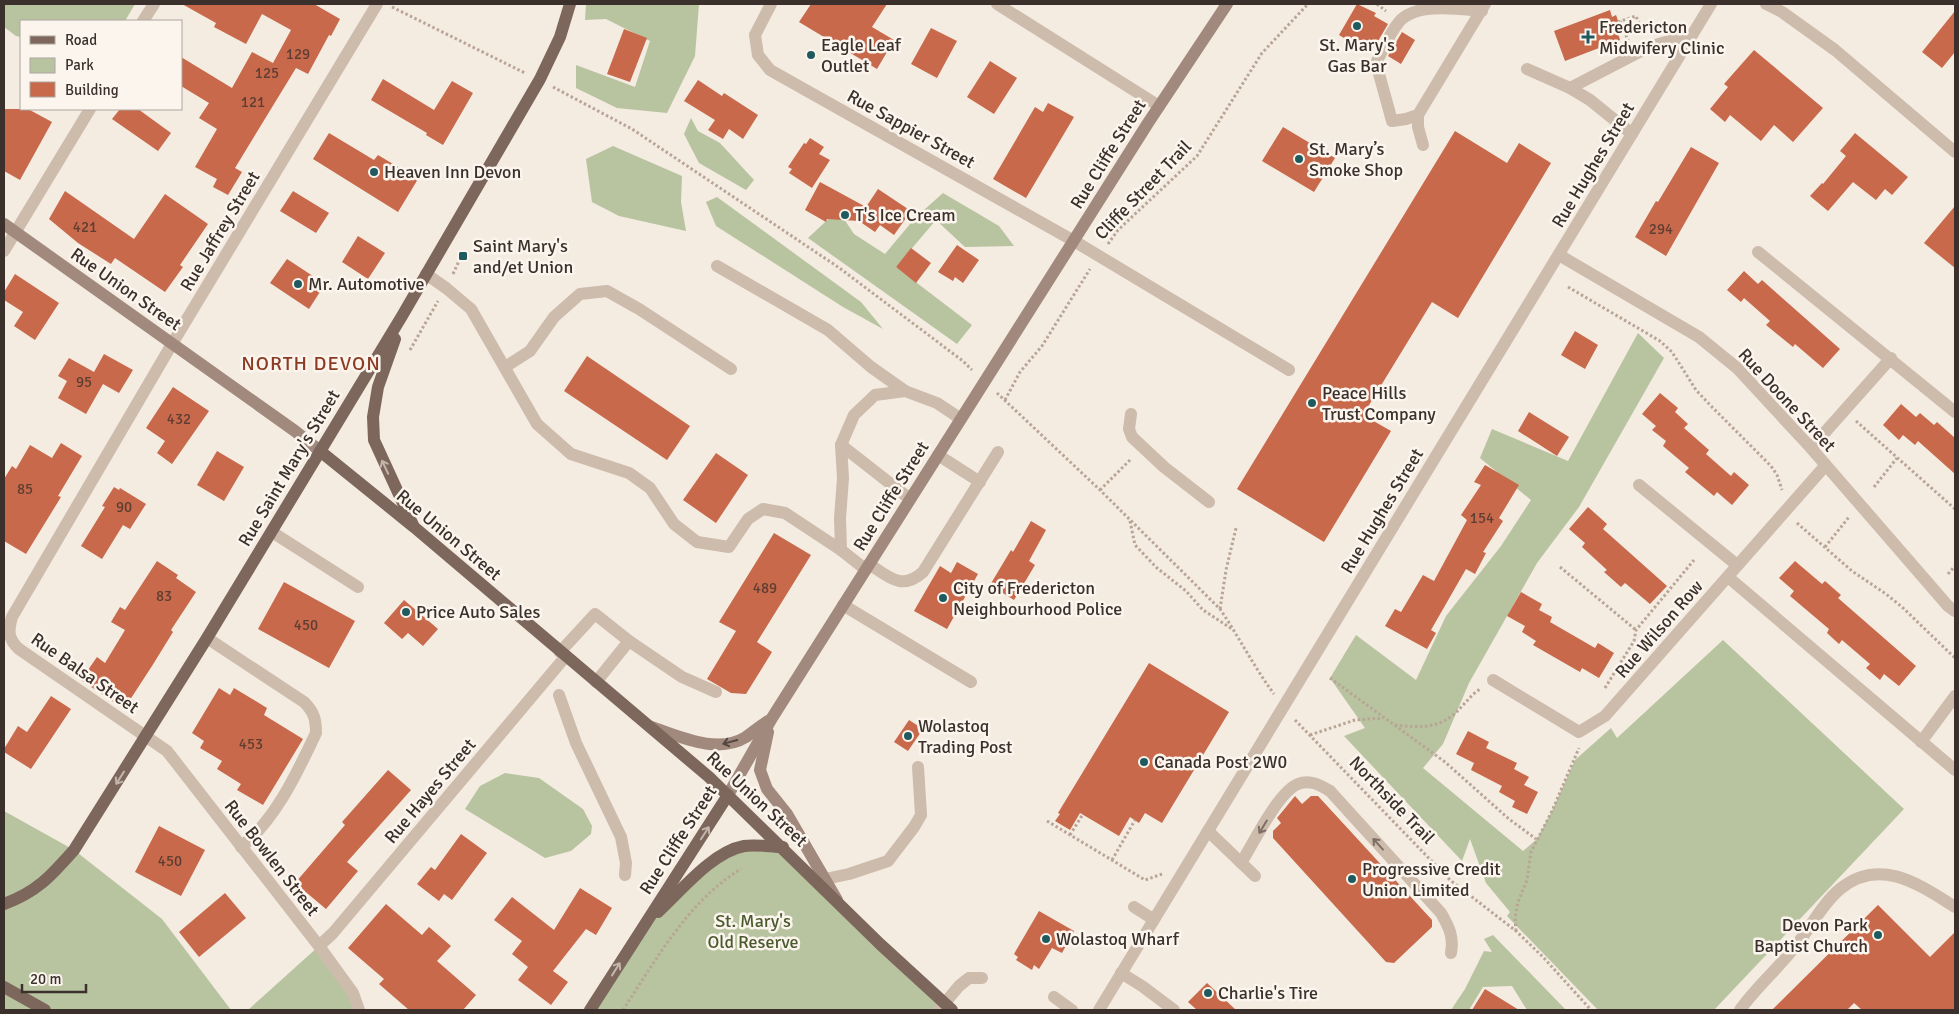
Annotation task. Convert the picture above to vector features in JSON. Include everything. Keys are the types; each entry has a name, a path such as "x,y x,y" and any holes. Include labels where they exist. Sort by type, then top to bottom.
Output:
{"main road":[{"name":"Rue Saint Mary's Street","path":"4,904 24,896 51,877 74,850 146,737 402,316 540,79 560,37 570,4"},
{"name":"Rue Cliffe Street","path":"590,1010 728,795 772,718 910,499 1159,106 1227,4"},
{"name":"Rue Union Street","path":"4,224 295,431 414,527 651,727 728,795 743,812 837,900 945,1008"},
{"path":"402,316 378,387 373,417 374,440 414,527"},
{"path":"651,727 702,743 723,744 744,738 772,718"},
{"path":"772,718 760,770 768,788 787,814 837,900"},
{"path":"642,928 707,866 733,849 746,845 783,848"},
{"path":"4,987 45,1010"}],"street":[{"path":"144,20 154,4"},
{"name":"Rue Jaffrey Street","path":"9,635 12,617 172,344 377,4"},
{"name":"Rue Sappier Street","path":"771,4 755,35 758,55 770,70 1100,255 1289,370"},
{"path":"996,4 1159,106"},
{"name":"Rue Hughes Street","path":"1099,1010 1710,4"},
{"path":"1766,4 1782,12 1835,50 1955,152"},
{"path":"1422,145 1418,115 1483,7"},
{"path":"1418,115 1406,119 1392,120 1376,63 1399,21 1410,14 1431,8 1483,7"},
{"path":"1570,88 1648,47 1692,34"},
{"path":"1527,69 1570,88 1590,100 1632,134"},
{"path":"4,252 89,110"},
{"path":"1758,252 1891,358 1955,412"},
{"name":"Rue Doone Street","path":"1559,255 1699,337 1737,368 1810,448 1948,606 1955,611"},
{"path":"717,266 828,330 871,367 905,391 937,403 961,419"},
{"path":"426,274 470,309 537,424 572,454 629,472 650,488 674,524 697,542 729,547 748,520 763,508 785,513 867,567 899,582 908,582 923,572 998,452"},
{"path":"505,367 530,351 554,317 580,294 607,291 639,309 731,369"},
{"path":"1810,448 1891,358"},
{"path":"841,550 840,518 843,478 841,445 854,415 875,395 905,391"},
{"path":"1131,414 1129,429 1132,437 1164,467 1209,502"},
{"path":"841,445 910,499"},
{"path":"938,455 980,482"},
{"name":"Rue Wilson Row","path":"1493,680 1579,732 1605,716 1825,466"},
{"path":"1639,485 1737,565"},
{"path":"272,532 358,587"},
{"path":"1728,577 1955,770"},
{"path":"843,605 971,682"},
{"name":"Rue Hayes Street","path":"319,946 333,933 595,614 629,641"},
{"name":"Rue Balsa Street","path":"9,635 12,643 19,649 146,737"},
{"path":"207,638 304,702 316,718 316,733 270,818 241,847"},
{"path":"596,682 629,641 682,677 716,692"},
{"path":"559,695 576,743 622,836 626,863 625,875"},
{"path":"1921,742 1955,696"},
{"name":"Rue Bowlen Street","path":"146,737 167,751 319,946 353,993 359,1010"},
{"path":"825,879 849,874 888,860 921,815 918,767"},
{"path":"1241,863 1280,798 1296,784 1315,783 1330,791 1441,914 1450,928 1453,942 1451,953"},
{"path":"1208,830 1255,876"},
{"path":"1740,1010 1798,944 1828,901 1840,888 1855,879 1871,874 1887,874 1902,877 1923,887 1955,907"},
{"path":"1134,907 1153,919"},
{"path":"1121,973 1174,1010"},
{"path":"945,1008 959,986 969,978 982,978"},
{"path":"1054,997 1072,1010"}],"path":[{"path":"384,4 540,79 632,129 838,267 972,370"},
{"name":"Cliffe Street Trail","path":"1005,400 1020,372 1042,346 1118,230 1197,156 1262,54 1308,4"},
{"path":"1624,30 1619,22 1636,16 1648,47"},
{"path":"410,351 459,261"},
{"path":"1568,287 1660,341 1672,352 1696,390 1771,466 1777,475 1793,519 1852,571 1902,607 1955,658"},
{"path":"998,394 1100,490 1220,609 1235,631 1259,674 1274,694"},
{"path":"1844,411 1955,509"},
{"path":"1874,487 1897,458"},
{"path":"1100,490 1131,459"},
{"path":"1825,547 1858,504"},
{"path":"1130,520 1136,545 1157,568 1186,591 1203,610 1235,631"},
{"path":"1220,609 1226,570 1236,528"},
{"path":"1948,574 1955,566"},
{"path":"1560,567 1636,630"},
{"path":"1330,678 1445,762 1509,819 1536,839"},
{"path":"1394,725 1430,727 1449,718 1470,696 1493,680"},
{"name":"Northside Trail","path":"1292,716 1450,880 1516,931 1543,957 1590,1010"},
{"path":"1310,735 1355,720 1383,718"},
{"path":"1070,835 1083,814"},
{"path":"1112,860 1134,820"},
{"path":"1047,821 1145,880 1186,866"},
{"path":"623,1010 678,929 707,896 727,878 741,869"}],"green space":[{"path":"4,4 135,4 126,20 20,20 20,37 4,27"},
{"path":"586,4 699,4 695,56 667,113 617,108 576,88 576,65 635,87 650,41 606,19 585,20"},
{"path":"691,118 698,131 720,143 754,180 746,190 699,163 684,134"},
{"path":"613,146 682,176 681,202 686,231 619,216 592,202 586,159"},
{"path":"943,193 999,226 1014,246 965,247 936,220 896,267 972,325 957,344 808,238 838,210 854,234 885,254 915,218"},
{"path":"717,197 861,302 883,329 843,307 716,226 706,202"},
{"path":"1638,333 1664,358 1579,507 1537,563 1469,683 1443,744 1423,768 1523,851 1537,839 1575,760 1611,728 1617,738 1723,640 1904,809 1714,1010 1598,1010 1507,916 1510,912 1486,883 1470,839 1462,861 1344,736 1365,728 1330,678 1356,635 1416,680 1446,616 1501,546 1531,500 1480,458 1492,429 1568,461"},
{"path":"505,773 539,778 583,809 592,826 591,834 571,851 545,858 465,809 480,786"},
{"path":"4,811 74,850 162,919 231,1010 4,1010"},
{"name":"St. Mary's Old Reserve","path":"783,847 952,1010 590,1010 642,928 733,849"},
{"path":"1493,935 1566,1010 1527,1010 1512,986 1483,987 1469,1010 1451,1010 1465,989 1484,951 1492,952 1484,939"},
{"path":"319,946 359,1010 248,1010"}],"building":[{"path":"182,4 314,4 340,19 308,74 296,68 235,168 242,172 228,195 213,187 217,179 195,167 217,129 199,118 209,103 182,87 182,58 232,88 252,52 273,63 291,30 262,14 246,44 214,27 216,23"},
{"path":"811,4 887,4 872,27 894,40 877,69 799,22"},
{"name":"St. Mary's Gas Bar","path":"1357,4 1376,13 1374,16 1388,24 1374,48 1360,40 1357,46 1339,35"},
{"name":"Fredericton Midwifery Clinic","path":"1610,10 1612,17 1616,15 1622,32 1618,33 1620,40 1565,61 1554,31"},
{"path":"1955,11 1955,52 1942,68 1922,52"},
{"path":"931,28 957,41 937,78 911,64"},
{"path":"624,29 647,38 630,82 607,74"},
{"path":"1402,32 1415,40 1401,64 1388,56"},
{"path":"1754,50 1823,108 1793,142 1774,125 1761,141 1730,115 1725,122 1710,109 1728,87 1724,84"},
{"path":"990,61 1017,78 994,114 967,97"},
{"path":"383,79 434,110 452,81 473,93 443,145 426,135 427,133 371,100"},
{"path":"698,80 722,96 724,93 758,115 743,139 729,129 723,139 708,130 715,120 684,101"},
{"path":"1048,103 1074,117 1026,198 993,179 1035,107 1043,112"},
{"path":"4,109 30,110 52,122 20,180 4,171"},
{"path":"119,110 139,110 171,133 158,151 112,119"},
{"name":"St. Mary’s Smoke Shop","path":"1283,127 1335,158 1314,192 1262,161"},
{"path":"1455,131 1507,163 1519,143 1551,163 1458,318 1432,302 1363,415 1391,431 1324,542 1237,489"},
{"name":"Heaven Inn Devon","path":"329,133 374,160 378,155 418,179 398,212 313,159"},
{"path":"1855,133 1908,177 1892,195 1885,189 1876,200 1853,182 1828,211 1810,196 1823,184 1846,156 1840,151"},
{"path":"810,138 824,147 819,154 830,160 812,188 789,173 792,169 788,167 804,143 806,144"},
{"path":"1691,147 1719,163 1666,256 1635,237"},
{"path":"820,182 866,207 878,189 911,211 894,235 880,225 875,232 859,221 827,219 826,222 805,210"},
{"path":"65,191 134,239 165,194 208,224 180,265 183,267 165,292 115,258 111,264 78,243 49,219"},
{"path":"293,191 329,213 316,233 280,211"},
{"path":"1955,206 1955,268 1924,243"},
{"path":"358,236 385,253 368,279 342,262"},
{"path":"957,245 979,260 963,283 955,277 953,281 938,272"},
{"path":"911,248 931,263 916,283 896,267"},
{"name":"Mr. Automotive","path":"287,259 325,284 309,309 270,283"},
{"path":"1744,271 1758,284 1762,280 1840,349 1823,368 1795,344 1793,347 1766,325 1770,321 1744,298 1741,302 1727,290"},
{"path":"15,274 59,303 35,340 14,326 23,312 4,300 4,292"},
{"path":"1575,331 1598,345 1585,369 1561,355"},
{"path":"104,354 133,370 119,393 103,384 86,414 58,398 67,381 58,376 69,358 94,372"},
{"path":"587,356 690,426 667,460 564,391"},
{"path":"173,387 209,411 172,464 157,453 165,441 146,428"},
{"path":"1660,393 1678,408 1675,412 1688,424 1684,428 1709,450 1706,454 1731,476 1734,472 1749,485 1732,505 1717,492 1714,496 1685,472 1689,468 1663,446 1666,441 1652,430 1656,426 1642,414"},
{"path":"1901,404 1916,417 1920,413 1934,425 1937,422 1955,438 1955,474 1918,441 1915,445 1903,435 1899,440 1883,425"},
{"path":"1529,412 1569,437 1557,456 1518,431"},
{"path":"61,443 82,456 58,496 61,497 26,554 4,541 4,479 12,466 16,469 30,445 52,458"},
{"path":"217,451 244,467 224,501 197,485"},
{"path":"716,453 748,475 716,523 683,500"},
{"path":"1485,465 1519,485 1499,518 1503,521 1483,552 1486,553 1475,574 1466,569 1431,630 1436,633 1427,649 1385,626 1395,609 1401,612 1423,575 1434,581 1467,520 1461,515 1481,485 1474,482"},
{"path":"114,487 119,490 120,488 146,504 130,529 123,525 102,559 81,546 105,507 102,506"},
{"path":"1588,507 1607,524 1603,529 1667,586 1650,604 1625,583 1621,587 1604,572 1607,570 1582,547 1585,543 1569,529"},
{"path":"1031,521 1046,530 1029,561 1035,565 1014,600 990,585 1011,550 1013,552"},
{"path":"774,533 811,555 757,642 772,652 746,694 731,693 707,679 736,631 719,622"},
{"path":"157,561 178,575 176,578 196,592 124,709 81,680 97,657 105,663 125,630 111,622 120,607 125,610"},
{"path":"1795,561 1822,584 1825,581 1841,595 1838,598 1916,666 1899,686 1884,674 1880,680 1866,668 1870,664 1842,640 1839,644 1827,633 1829,629 1790,596 1794,591 1779,578"},
{"name":"City of Fredericton Neighbourhood Police","path":"957,562 978,574 947,629 914,611 940,566 951,573"},
{"path":"284,582 355,621 329,668 258,629"},
{"path":"1521,592 1542,604 1539,610 1552,617 1550,622 1595,648 1598,643 1614,653 1599,678 1582,668 1580,672 1533,645 1536,641 1522,632 1525,626 1507,616"},
{"name":"Price Auto Sales","path":"404,600 438,629 423,646 408,633 402,639 384,623"},
{"name":"Canada Post 2W0","path":"1149,663 1229,712 1162,823 1145,813 1139,823 1130,817 1119,836 1080,813 1070,830 1055,821 1060,814 1058,813"},
{"path":"219,688 230,695 234,688 267,708 264,715 303,739 263,805 237,790 241,784 217,769 222,761 200,748 204,741 192,733"},
{"path":"51,696 71,709 31,769 4,752 4,749 18,726 27,732"},
{"name":"Wolastoq Trading Post","path":"909,720 923,729 908,751 894,742"},
{"path":"1468,731 1489,742 1486,748 1517,763 1514,769 1529,777 1524,785 1538,792 1527,814 1512,807 1515,801 1499,792 1502,786 1471,770 1474,763 1456,754"},
{"path":"388,770 411,790 347,862 358,871 326,909 295,883 345,825 342,822"},
{"name":"Progressive Credit Union Limited","path":"1295,796 1302,804 1311,796 1318,796 1432,920 1432,927 1394,963 1386,962 1273,838 1273,831 1281,823 1277,818"},
{"path":"159,826 205,850 181,896 135,872"},
{"path":"461,834 487,853 452,900 444,894 439,901 417,884 431,867 435,870"},
{"path":"580,888 612,908 596,935 586,929 553,971 568,982 551,1005 518,980 528,967 512,954 522,941 494,920 512,897 554,930"},
{"path":"225,893 246,918 199,957 179,932"},
{"path":"386,904 422,935 429,927 451,946 437,961 476,995 463,1010 409,1010 379,984 384,979 348,948"},
{"name":"Devon Park Baptist Church","path":"1878,905 1930,957 1955,932 1955,1010 1862,1010 1854,1003 1847,1010 1772,1010"},
{"name":"Wolastoq Wharf","path":"1039,911 1074,931 1062,953 1052,948 1039,969 1034,965 1032,970 1016,960 1018,957 1014,954"},
{"name":"Charlie's Tire","path":"1207,983 1236,1010 1197,1010 1188,1002"},
{"path":"1485,989 1519,1010 1472,1010"}],"place":[{"name":"St. Mary's Gas Bar","path":"1357,26"},
{"name":"Fredericton Midwifery Clinic","path":"1588,37"},
{"name":"Eagle Leaf Outlet","path":"811,55"},
{"name":"St. Mary’s Smoke Shop","path":"1299,159"},
{"name":"Heaven Inn Devon","path":"374,172"},
{"name":"T's Ice Cream","path":"845,215"},
{"name":"Saint Mary's and/et Union","path":"463,256"},
{"name":"Mr. Automotive","path":"298,284"},
{"name":"Peace Hills Trust Company","path":"1312,403"},
{"name":"City of Fredericton Neighbourhood Police","path":"943,598"},
{"name":"Price Auto Sales","path":"406,612"},
{"name":"Wolastoq Trading Post","path":"908,736"},
{"name":"Canada Post 2W0","path":"1144,762"},
{"name":"Progressive Credit Union Limited","path":"1352,879"},
{"name":"Devon Park Baptist Church","path":"1878,935"},
{"name":"Wolastoq Wharf","path":"1046,939"},
{"name":"Charlie's Tire","path":"1208,993"}],"district":[{"name":"NORTH DEVON","path":"311,363"}]}
